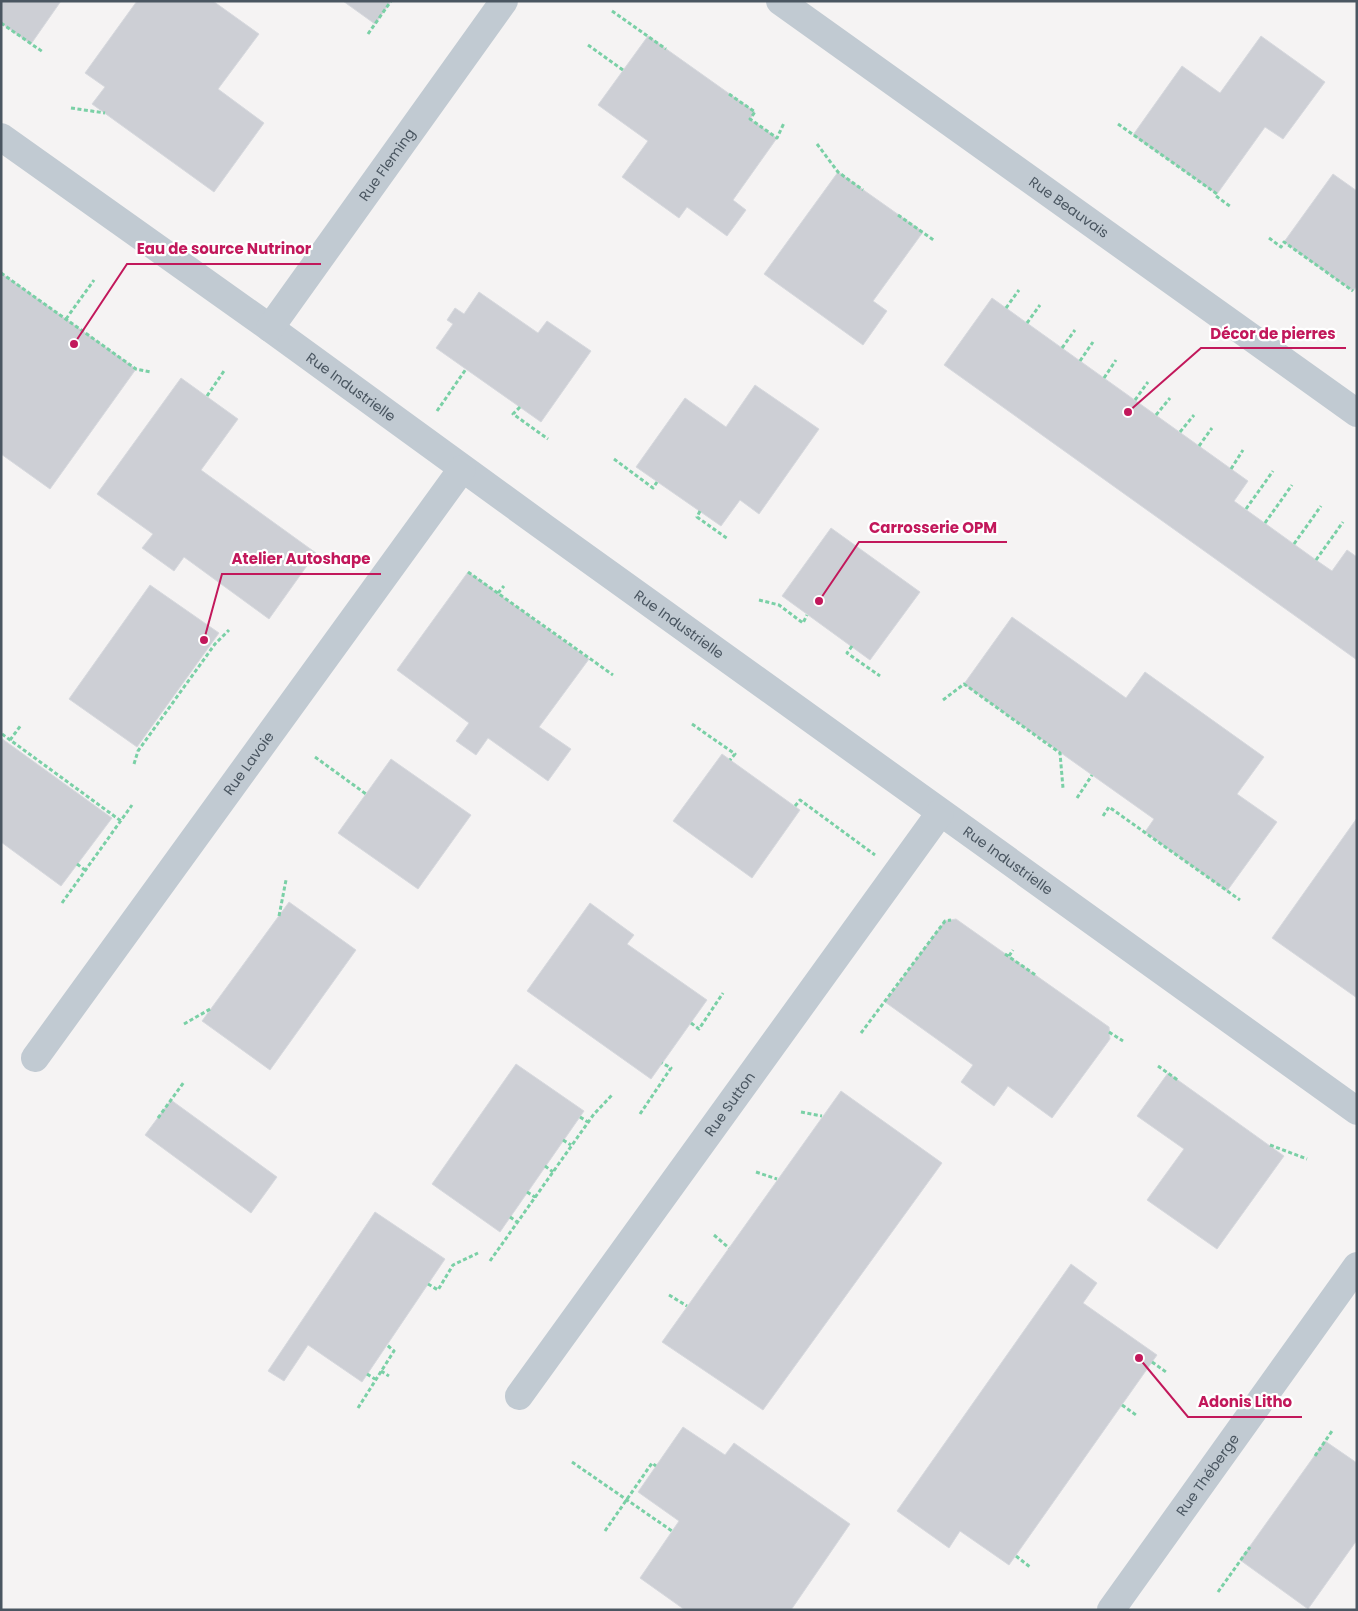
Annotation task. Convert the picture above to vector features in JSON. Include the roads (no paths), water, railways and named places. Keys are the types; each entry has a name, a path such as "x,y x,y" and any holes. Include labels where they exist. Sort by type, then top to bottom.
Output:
{"street":[{"name":"Rue Fleming","path":"270,328 504,1"},
{"name":"Rue Beauvais","path":"780,1 1357,413"},
{"name":"Rue Industrielle","path":"1,137 270,328 462,469 1357,1111"},
{"name":"Rue Lavoie","path":"35,1058 462,469"},
{"name":"Rue Sutton","path":"519,1396 940,812"},
{"name":"Rue Théberge","path":"1111,1610 1357,1266"}],"place":[{"name":"Eau de source Nutrinor","path":"74,344"},
{"name":"Décor de pierres","path":"1128,412"},
{"name":"Carrosserie OPM","path":"819,601"},
{"name":"Atelier Autoshape","path":"204,640"},
{"name":"Adonis Litho","path":"1139,1358"}]}
